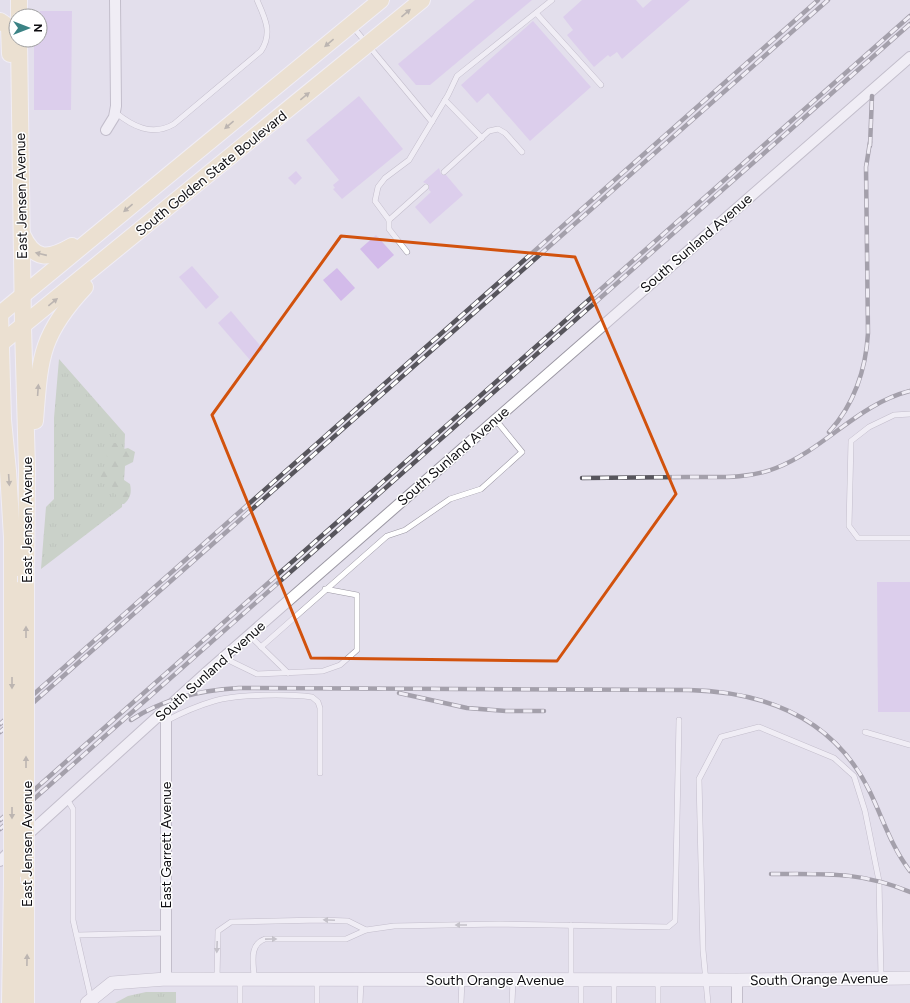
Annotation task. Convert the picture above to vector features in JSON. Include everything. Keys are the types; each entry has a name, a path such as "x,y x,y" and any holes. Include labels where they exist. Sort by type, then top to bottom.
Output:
{"main road":[{"name":"South Golden State Boulevard","path":"0,313 381,0"},
{"name":"South Golden State Boulevard","path":"0,344 126,244 422,0"},
{"path":"0,14 0,49"},
{"path":"0,21 7,24 10,32 10,144 22,182"},
{"name":"East Jensen Avenue","path":"19,48 22,182 22,296 27,431 28,527 26,576 26,1001"},
{"path":"22,234 31,250 35,253 54,255 113,221"},
{"path":"28,527 39,375 45,343 54,324 74,298 126,244"},
{"name":"East Jensen Avenue","path":"0,313 2,441 10,498 12,588 12,883 10,1003"}],"street":[{"path":"106,130 115,112 115,0"},
{"name":"South Sunland Avenue","path":"0,861 66,799 166,716 249,635 910,57"},
{"name":"East Garrett Avenue","path":"166,716 166,979"},
{"name":"South Orange Avenue","path":"89,1001 112,983 166,979 737,980 910,978"},
{"path":"737,980 737,1003"}],"lane":[{"path":"115,112 131,125 144,129 162,130 174,124 261,51 268,32 268,23 257,0"},
{"path":"408,252 389,229 389,220 376,201 378,187 385,178 409,160 445,100 457,76 552,0"},
{"path":"536,13 601,85"},
{"path":"351,24 432,122"},
{"path":"445,100 482,138"},
{"path":"444,172 489,132 498,129 505,133 522,152"},
{"path":"389,220 426,187"},
{"path":"910,414 894,415 868,427 851,441 849,526 858,538 910,538"},
{"path":"261,647 325,589 387,536 405,530 450,499 481,489 522,452 495,419"},
{"path":"224,658 257,674 323,670 340,665 357,650 357,594 325,589"},
{"path":"249,635 288,673"},
{"path":"166,716 222,699 266,696 312,697 318,702 320,708 320,773"},
{"path":"254,979 253,951 258,942 265,939 346,939 366,930 394,926 500,924 668,927 675,921 679,720"},
{"path":"708,1003 705,980 699,779 721,737 759,727 834,758 854,776 865,811 879,881 881,978"},
{"path":"865,732 910,745"},
{"path":"66,799 73,809 73,920 78,935 89,1001"},
{"path":"217,979 218,931 231,922 348,921 366,930"},
{"path":"571,925 576,980 581,1003"},
{"path":"78,935 166,933"},
{"path":"240,979 240,1003"},
{"path":"317,979 317,1003"},
{"path":"360,1003 361,980"},
{"path":"461,1003 462,980"},
{"path":"512,1003 513,980"},
{"path":"614,980 614,1003"},
{"path":"658,980 658,1003"}],"highlighted area":[{"path":"341,236 575,257 676,494 557,661 311,658 212,415"}],"green space":[{"path":"59,359 125,434 122,507 41,569 46,507 54,499 54,418"},
{"path":"111,443 116,443 120,450 128,448 135,452 133,462 125,466 124,480 130,484 131,493 128,500 124,504 120,504 120,496 116,495 112,486 106,483 100,476 106,465 113,464 113,461 107,457 106,449"},
{"path":"146,992 176,992 176,1003 115,1003 128,996"}],"building":[{"path":"475,0 532,0 430,85 416,85 398,64"},
{"path":"582,0 636,0 643,8 652,0 690,0 622,59 617,52 610,57 608,55 594,67 567,35 573,30 563,17"},
{"path":"48,11 72,11 71,110 34,110 34,48 48,48"},
{"path":"533,21 591,87 530,141 488,93 477,103 461,85"},
{"path":"359,96 403,149 342,199 333,189 335,188 333,185 339,180 306,140"},
{"path":"439,168 441,174 446,175 463,195 430,224 415,207 431,192 429,190 429,185 423,182"},
{"path":"296,171 302,178 295,185 288,178"},
{"path":"376,235 394,255 378,269 360,249"},
{"path":"192,266 219,297 206,309 179,277"},
{"path":"337,268 355,288 341,301 323,280"},
{"path":"231,311 263,349 250,360 218,323"},
{"path":"877,582 910,582 910,712 878,712"}],"railway":[{"path":"0,724 818,0"},
{"path":"0,732 828,0"},
{"path":"0,820 910,16"},
{"path":"0,829 910,24"},
{"path":"870,146 872,96"},
{"path":"829,432 838,421 852,398 865,360 867,346 866,167 870,142"},
{"path":"582,478 722,477 744,476 766,472 794,460 874,406 891,397 910,391"},
{"path":"131,720 156,706 182,697 196,693 239,688 689,690 745,696 771,704 795,714 817,728 838,745 855,766 870,792 898,853 910,871"},
{"path":"399,693 467,708 506,711 544,711"},
{"path":"771,874 825,874 858,877 875,880 910,892"}]}
